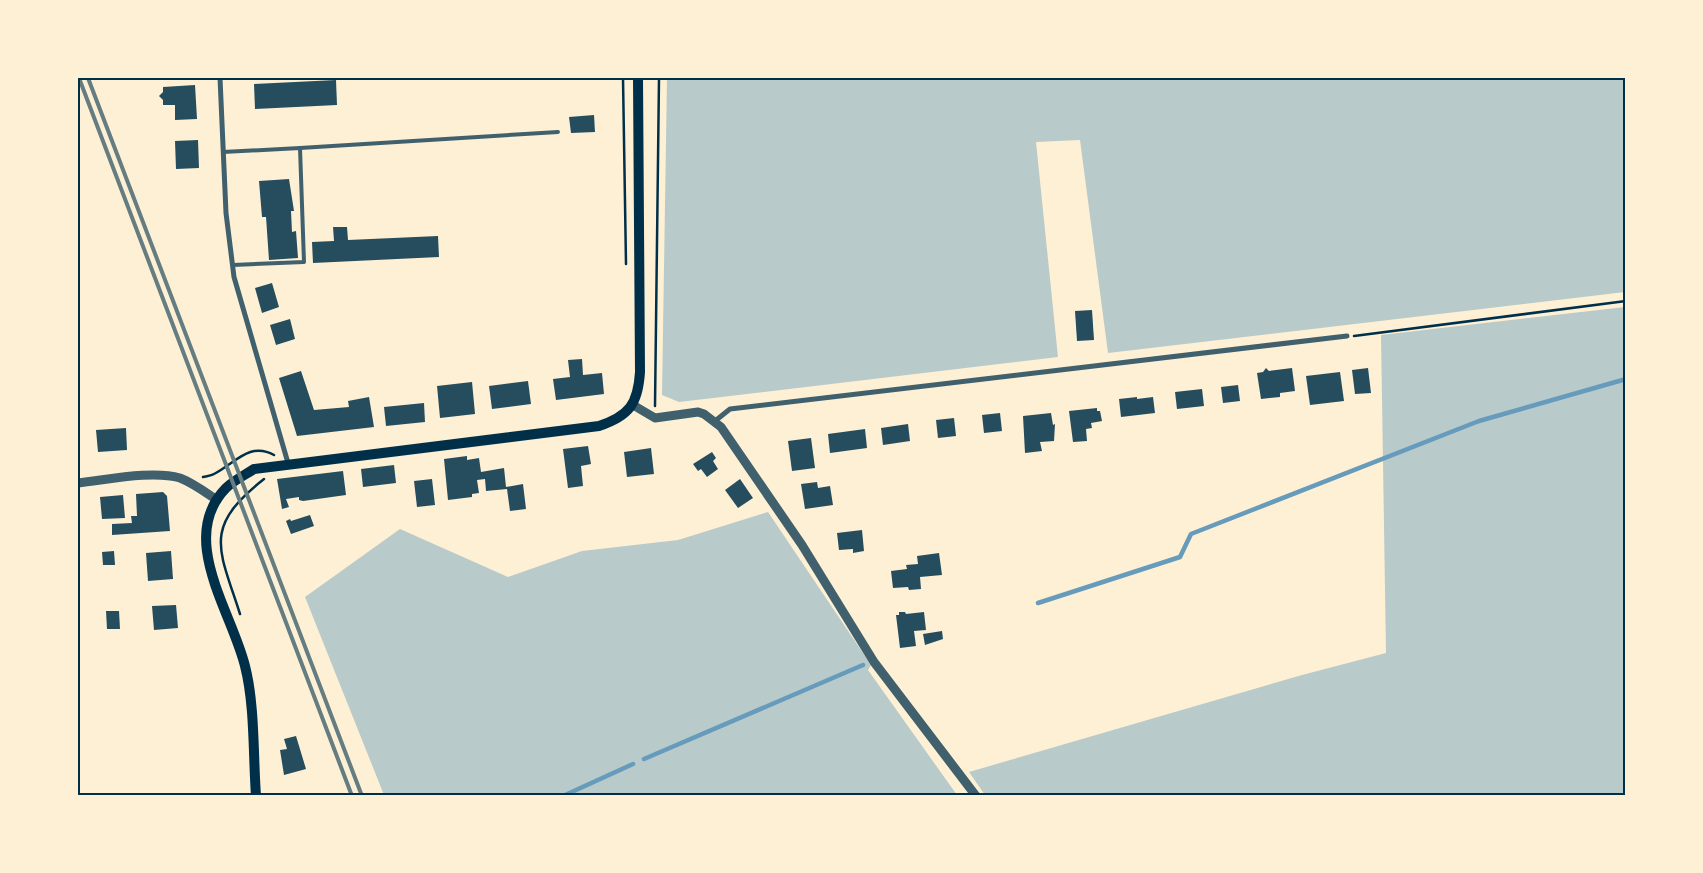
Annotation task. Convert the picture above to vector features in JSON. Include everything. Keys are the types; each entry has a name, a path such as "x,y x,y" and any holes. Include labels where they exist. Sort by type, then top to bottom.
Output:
{"main road":[{"path":"256,796 246,668 234,627 210,568 206,546 206,526 217,500 232,483 254,469 264,466 599,426 612,422 633,405 639,387 640,372 638,78"}],"street":[{"path":"220,78 226,213 233,265 288,463"},
{"path":"715,421 730,408 1347,336"},
{"path":"633,405 655,418 698,412 715,421 802,545 874,662 976,796"},
{"path":"78,483 142,476 172,476 193,484 217,500"}],"lane":[{"path":"224,152 558,132"},
{"path":"233,265 304,262 300,148"}],"path":[{"path":"622,78 626,272"},
{"path":"655,418 659,78"},
{"path":"1347,336 1626,301"},
{"path":"240,614 219,540 225,520 237,502 264,479 264,466"}],"shaded area":[{"path":"667,78 1625,78 1625,292 1108,353 1080,140 1036,142 1058,357 679,402 662,395"},
{"path":"1625,307 1625,795 985,795 969,772 1302,675 1386,653 1381,335"},
{"path":"768,512 871,665 868,670 957,795 384,795 305,597 400,529 508,577 582,551 678,540"}],"building":[{"path":"336,80 337,105 255,109 254,84"},
{"path":"195,85 197,119 175,120 175,105 163,105 163,100 159,96 163,92 163,87"},
{"path":"594,115 595,132 571,133 569,117"},
{"path":"198,140 199,168 176,169 175,141"},
{"path":"289,179 294,211 291,211 292,232 296,231 298,258 269,260 266,217 262,217 259,181"},
{"path":"333,227 347,227 348,240 438,236 439,257 313,263 312,242 334,241"},
{"path":"272,283 279,307 262,313 255,288"},
{"path":"1092,310 1094,340 1077,341 1075,311"},
{"path":"290,319 295,339 276,345 270,325"},
{"path":"582,359 583,375 602,373 604,394 556,400 553,379 570,377 568,360"},
{"path":"1266,368 1269,371 1292,368 1295,391 1280,393 1280,397 1261,399 1257,373 1263,372"},
{"path":"1368,368 1371,393 1355,394 1352,370"},
{"path":"301,371 314,410 349,407 348,401 369,397 374,427 297,436 279,378"},
{"path":"1340,372 1344,401 1310,405 1306,376"},
{"path":"528,381 531,404 492,409 489,386"},
{"path":"472,382 475,414 440,418 437,386"},
{"path":"1238,385 1240,401 1223,403 1221,387"},
{"path":"1202,389 1204,406 1177,409 1175,392"},
{"path":"1137,397 1137,399 1153,397 1155,413 1121,417 1119,399"},
{"path":"424,403 425,422 386,426 384,407"},
{"path":"1097,408 1097,411 1100,411 1102,421 1091,423 1092,428 1086,429 1087,441 1073,442 1069,411"},
{"path":"1000,413 1002,431 984,433 982,415"},
{"path":"1051,413 1053,425 1055,424 1054,441 1040,442 1042,451 1025,453 1023,416"},
{"path":"954,418 956,436 938,438 936,420"},
{"path":"908,424 910,441 883,445 881,428"},
{"path":"126,428 127,450 98,452 96,430"},
{"path":"865,429 867,448 830,453 828,434"},
{"path":"811,438 815,468 792,471 788,441"},
{"path":"588,446 591,464 581,466 583,486 568,488 563,449"},
{"path":"651,448 654,474 627,477 624,452"},
{"path":"712,452 716,458 713,461 718,469 707,477 701,469 698,471 693,464"},
{"path":"467,456 467,460 479,458 481,472 504,468 506,487 523,484 526,509 510,511 507,489 486,491 485,479 477,480 479,493 472,494 472,497 448,500 444,459"},
{"path":"394,465 396,483 363,487 361,469"},
{"path":"343,471 346,495 303,501 299,500 299,497 286,499 289,507 282,509 277,479"},
{"path":"432,479 435,505 417,507 414,481"},
{"path":"740,479 753,498 738,508 725,490"},
{"path":"817,482 818,488 830,486 833,505 805,509 801,484"},
{"path":"163,492 167,496 170,531 112,535 112,524 132,523 131,516 137,516 136,494"},
{"path":"123,495 125,518 102,519 100,497"},
{"path":"310,515 314,526 291,534 286,521"},
{"path":"862,530 864,551 853,553 853,549 839,550 837,533"},
{"path":"114,551 115,565 103,565 102,552"},
{"path":"171,551 173,579 148,581 146,553"},
{"path":"939,553 942,575 920,577 921,589 909,590 908,587 893,588 891,571 907,569 906,565 918,564 917,556"},
{"path":"176,605 178,628 154,630 152,606"},
{"path":"106,611 119,611 120,629 107,629"},
{"path":"899,612 905,612 906,614 924,612 926,630 914,631 916,646 900,648 896,615 899,615"},
{"path":"942,631 943,639 925,645 923,634"},
{"path":"296,736 306,769 284,775 280,750 287,749 284,739"}],"waterway":[{"path":"1038,603 1180,557 1191,534 1479,421 1626,379"},
{"path":"644,759 863,665"},
{"path":"563,796 633,764"}],"railway":[{"path":"79,78 352,796"},
{"path":"88,78 362,796"}]}
